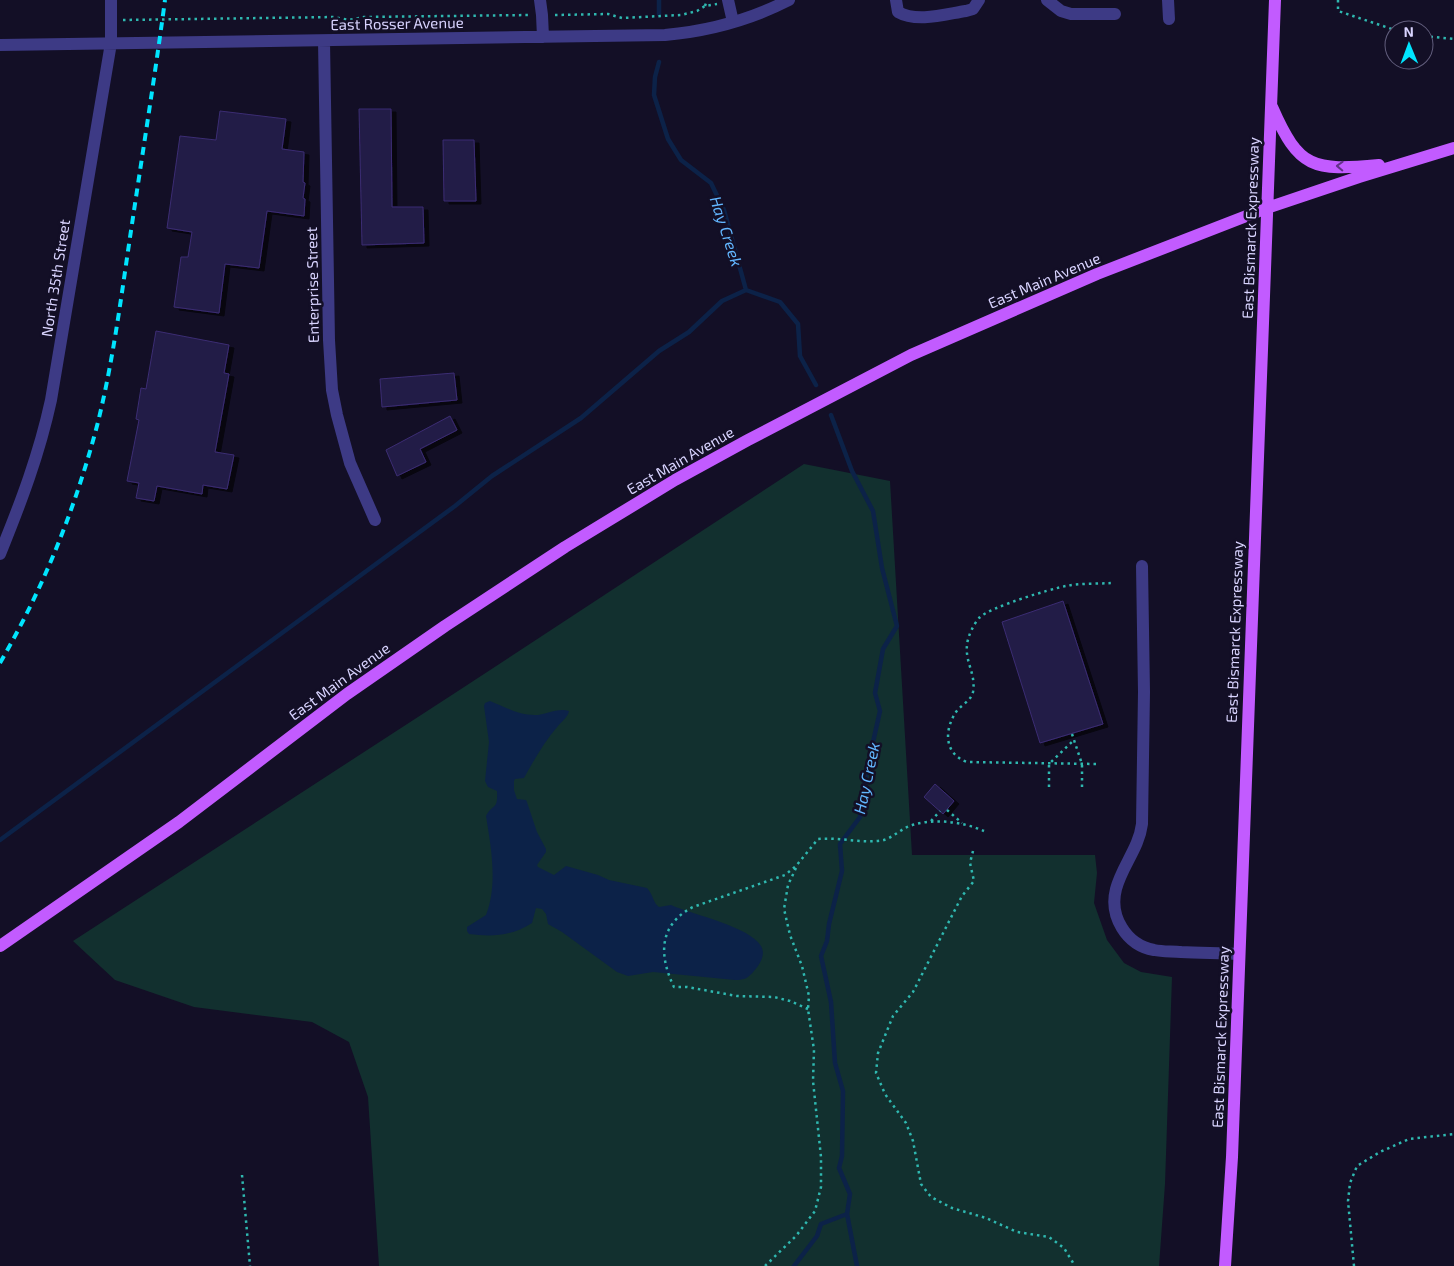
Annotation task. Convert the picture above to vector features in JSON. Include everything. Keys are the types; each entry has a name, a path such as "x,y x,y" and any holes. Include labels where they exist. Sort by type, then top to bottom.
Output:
{"main road":[{"name":"East Bismarck Expressway","path":"1225,1266 1231,1183 1275,0"},
{"path":"1271,103 1287,139 1294,149 1304,158 1316,164 1356,167 1406,162"},
{"name":"East Main Avenue","path":"0,946 179,822 347,694 444,626 565,547 675,480 911,355 1097,274 1266,208 1454,148"}],"street":[{"name":"North 35th Street","path":"0,554 29,481 51,400 111,44 111,0"},
{"path":"540,0 543,37"},
{"path":"728,0 733,22"},
{"name":"East Rosser Avenue","path":"0,45 678,34 733,22 773,8 788,0"},
{"path":"896,0 898,12 904,16 914,17 966,11 972,9 979,0"},
{"path":"1047,0 1061,11 1071,14 1115,14"},
{"path":"1168,0 1168,19"},
{"name":"Enterprise Street","path":"324,41 329,340 332,390 350,463 375,520"},
{"path":"1142,566 1144,692 1142,824 1139,839 1116,890 1114,906 1124,932 1145,947 1163,951 1239,954"}],"path":[{"path":"111,20 334,17 349,20 364,17 608,14 622,18 681,15 697,11 705,6 707,0"},
{"path":"1338,0 1338,10 1384,26"},
{"path":"1434,37 1454,39"},
{"path":"1096,764 967,762 960,760 951,750 947,735 952,719 959,708 971,697 973,691 966,654 969,636 979,618 986,612 998,607 1066,586 1111,583"},
{"path":"1072,734 1082,764 1082,788"},
{"path":"1049,787 1049,764 1074,740"},
{"path":"947,810 963,824"},
{"path":"931,821 940,811"},
{"path":"808,1009 790,1001 774,997 737,996 687,987 674,987 663,957 666,937 677,918 693,907 785,875 796,866 818,839 886,840 906,828 921,822 931,821 963,824 984,831"},
{"path":"973,851 970,863 974,881 962,896 913,992 893,1016 878,1053 876,1073 885,1094 906,1124 912,1141 921,1184 931,1197 952,1208 986,1218 1017,1232 1049,1237 1064,1248 1075,1266"},
{"path":"765,1266 796,1236 815,1211 821,1187 821,1157 813,1081 814,1050 808,1009 809,996 802,966 790,935 784,909 788,885 796,866"},
{"path":"1354,1266 1348,1201 1350,1182 1357,1166 1380,1152 1409,1139 1454,1134"},
{"path":"242,1175 250,1266"}],"green space":[{"path":"804,464 890,481 912,855 1095,855 1097,873 1094,903 1107,940 1124,963 1141,972 1172,977 1165,1184 1159,1266 379,1266 368,1097 349,1042 312,1022 194,1007 115,980 73,941"}],"water":[{"path":"490,701 529,715 539,715 561,710 569,711 535,758 524,778 515,779 514,781 517,799 526,800 537,832 546,849 537,865 538,867 554,875 566,866 609,880 647,888 659,907 671,905 745,933 755,939 761,946 763,953 760,962 750,975 744,979 735,980 653,972 628,976 617,972 548,924 546,914 542,909 536,908 532,923 517,931 494,935 469,934 467,927 486,915 492,891 493,878 490,840 486,816 496,804 497,791 488,787 485,781 489,742 484,706 485,703"}],"building":[{"path":"359,109 391,109 392,207 423,207 424,243 362,245"},
{"path":"220,111 286,119 282,149 304,152 303,182 305,183 303,198 305,199 304,216 267,211 259,268 225,264 219,313 174,307 181,257 188,257 192,232 167,228 180,136 216,140"},
{"path":"443,140 474,140 476,201 444,201"},
{"path":"156,331 229,345 224,373 229,374 215,452 234,455 227,489 203,485 202,494 157,486 154,501 136,498 139,483 127,481 139,420 136,419 141,388 146,389"},
{"path":"454,373 457,400 382,407 380,379"},
{"path":"450,416 457,430 420,449 426,462 397,476 386,450"},
{"path":"1063,601 1103,724 1040,743 1002,622"},
{"path":"935,784 954,801 943,814 924,797"}],"waterway":[{"name":"Hay Creek","path":"659,0 659,14"},
{"name":"Hay Creek","path":"659,62 655,77 654,95 668,139 681,160 711,183 724,210 746,290 780,302 798,324 800,356 816,385"},
{"path":"0,840 455,506 492,476 581,418 659,351 689,332 722,301 746,290"},
{"name":"Hay Creek","path":"831,415 852,471 873,511 882,568 897,626 883,649 875,693 880,711 867,769 860,817 840,844 842,871 829,924 827,941 821,956 831,1002 835,1063 843,1091 842,1156 839,1168 850,1194 847,1214 857,1266"},
{"path":"794,1266 817,1236 821,1224 847,1214"}],"railway":[{"path":"0,663 45,576 80,485 98,422 109,373 117,323 165,0"}]}
